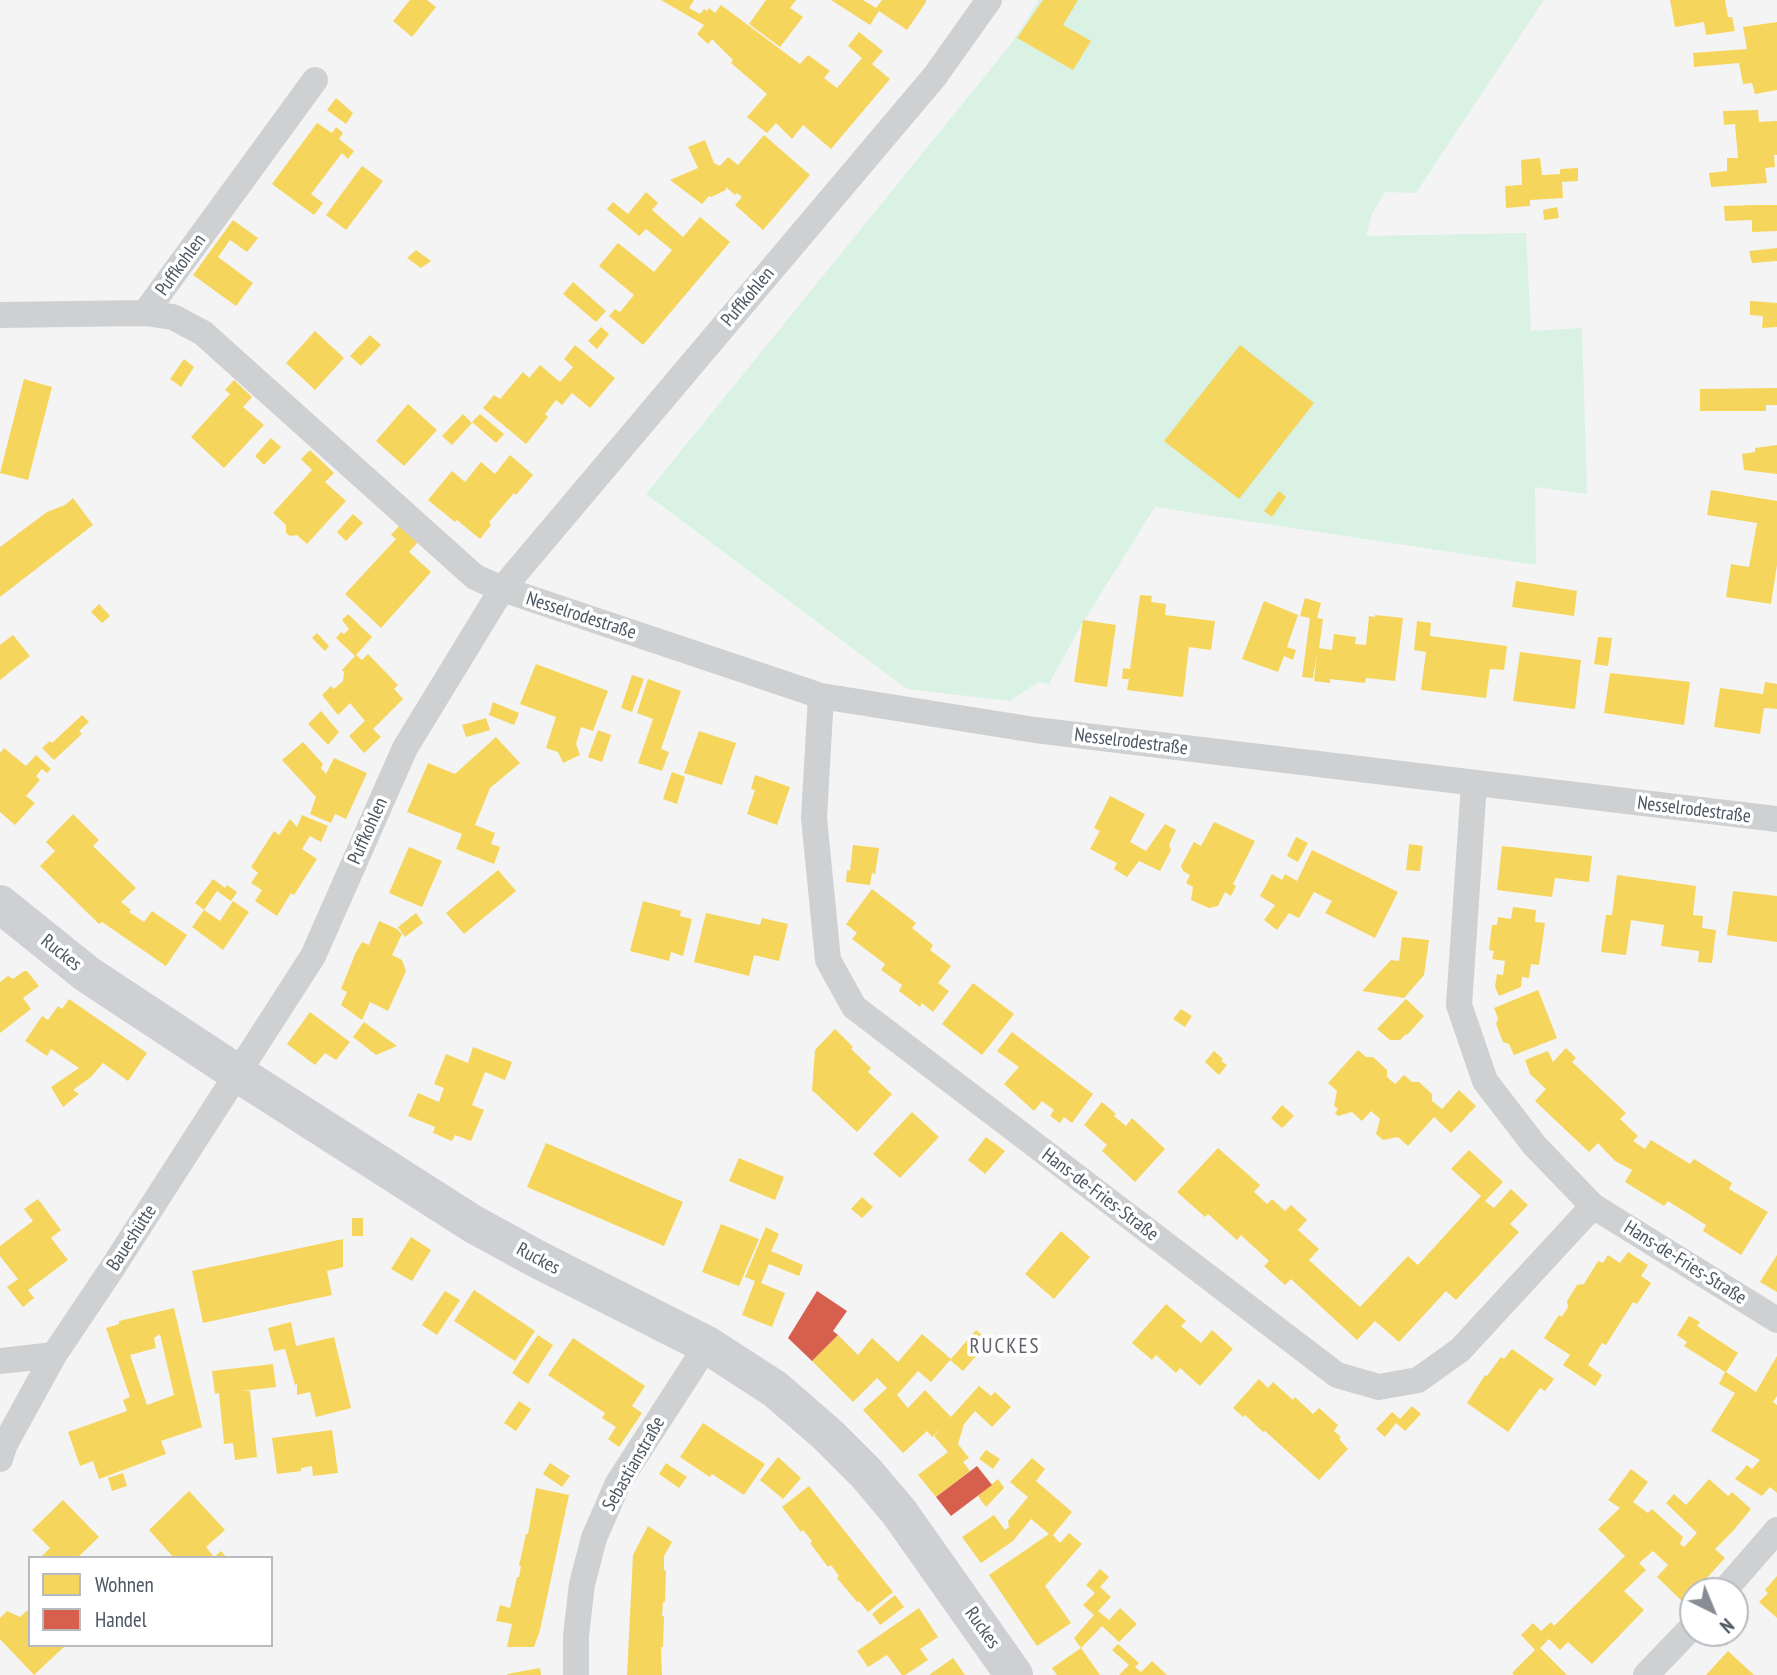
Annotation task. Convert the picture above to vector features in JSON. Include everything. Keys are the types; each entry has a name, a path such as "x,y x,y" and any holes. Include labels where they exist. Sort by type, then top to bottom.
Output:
{"main road":[{"name":"Ruckes","path":"0,904 87,974 473,1224 707,1345 775,1389 828,1435 866,1473 899,1512 1014,1675"}],"street":[{"name":"Puffkohlen","path":"237,1073 313,956 405,748 502,590 935,76 989,0"},
{"name":"Puffkohlen","path":"145,313 315,80"},
{"name":"Puffkohlen","path":"0,315 145,313 173,317 203,333 475,577 502,590"},
{"name":"Nesselrodestraße","path":"502,590 821,696 1035,730 1777,819"},
{"name":"Hans-de-Fries-Straße","path":"821,696 814,818 828,960 854,1007 1337,1375 1379,1387 1418,1380 1460,1350 1593,1206"},
{"name":"Hans-de-Fries-Straße","path":"1474,784 1459,1005 1485,1082 1535,1146 1593,1206 1777,1320"},
{"name":"Baueshütte","path":"0,1459 5,1444 54,1355 113,1268 237,1073"},
{"name":"Sebastianstraße","path":"576,1675 576,1636 582,1584 594,1538 618,1483 707,1345"},
{"path":"0,1361 54,1355"},
{"path":"1736,1577 1777,1530"},
{"path":"1646,1675 1679,1641"}],"green space":[{"path":"1039,0 1544,0 1416,193 1385,192 1372,214 1366,236 1526,233 1531,331 1582,328 1587,494 1535,487 1536,565 1155,507 1080,627 1049,684 1038,682 1010,701 907,689 646,494 1011,44"}],"building: Wohnen":[{"path":"410,0 427,0 436,7 412,37 393,21"},
{"path":"661,0 694,0 689,8 700,14 709,8 715,13 721,5 800,64 808,55 830,71 824,78 837,88 862,58 848,46 859,32 883,51 872,64 890,79 831,149 803,125 792,139 776,123 767,133 747,117 767,94 731,63 733,60 712,39 708,44 697,34 704,25"},
{"path":"766,0 796,0 790,8 803,17 780,47 749,24"},
{"path":"831,0 863,0 876,8 882,0 926,2 907,30 879,11 870,25"},
{"path":"1043,0 1078,0 1063,25 1091,41 1073,70 1017,38"},
{"path":"1670,0 1725,0 1728,17 1732,17 1735,31 1706,35 1704,22 1675,27"},
{"path":"1777,22 1777,90 1755,94 1752,83 1743,84 1739,63 1694,67 1693,53 1747,49 1743,27"},
{"path":"336,98 353,113 346,124 327,110"},
{"path":"1758,110 1759,122 1777,121 1777,155 1774,155 1775,167 1765,168 1767,183 1711,187 1709,173 1727,171 1727,158 1738,158 1735,124 1724,125 1723,111"},
{"path":"317,123 332,133 336,127 343,133 339,139 354,151 348,159 342,153 311,194 323,203 314,215 272,184"},
{"path":"764,135 810,175 763,230 735,205 742,197 726,187 726,190 709,196 702,204 670,180 698,168 688,147 705,140 714,163 720,166 728,157 738,165"},
{"path":"1540,158 1542,175 1560,174 1560,169 1578,168 1578,181 1562,182 1563,198 1530,200 1530,206 1506,208 1505,186 1522,185 1521,160"},
{"path":"362,166 383,181 346,230 326,215"},
{"path":"646,192 658,203 652,210 683,237 700,217 730,242 643,345 609,316 615,309 620,312 634,295 599,266 618,243 654,272 672,250 646,229 639,236 607,209 613,202 628,214"},
{"path":"1777,205 1777,231 1752,232 1752,220 1725,221 1724,206"},
{"path":"1557,207 1559,218 1544,220 1543,210"},
{"path":"233,220 258,238 247,252 230,240 218,257 253,283 236,306 193,275"},
{"path":"1777,248 1777,261 1752,263 1749,251"},
{"path":"416,250 431,261 421,268 407,258"},
{"path":"573,282 606,311 596,322 563,294"},
{"path":"1750,301 1777,303 1777,327 1762,328 1763,316 1750,315"},
{"path":"601,327 609,334 597,349 588,341"},
{"path":"315,331 344,358 315,390 286,363"},
{"path":"370,335 381,345 361,366 350,356"},
{"path":"575,345 615,378 590,408 572,393 562,405 556,400 545,414 548,417 526,444 483,408 494,395 500,399 523,372 529,378 540,365 560,382 573,367 564,359"},
{"path":"1240,345 1314,403 1239,499 1164,441"},
{"path":"184,359 194,367 181,387 170,379"},
{"path":"24,379 52,387 28,480 0,473"},
{"path":"234,380 252,397 243,407 264,425 224,468 191,437 230,394 225,390"},
{"path":"1777,388 1777,405 1766,405 1766,411 1700,411 1700,389"},
{"path":"408,404 437,430 404,466 376,441"},
{"path":"463,414 472,423 452,445 442,436"},
{"path":"480,414 504,434 496,443 472,422"},
{"path":"271,438 281,447 264,465 255,456"},
{"path":"1777,445 1777,474 1744,470 1742,454 1755,452 1755,448"},
{"path":"310,450 334,473 325,482 346,501 307,544 297,535 290,536 286,533 286,525 273,513 312,470 301,459"},
{"path":"510,455 533,475 489,522 491,525 480,539 428,500 452,471 465,482 481,462 495,474"},
{"path":"1711,490 1777,501 1777,565 1771,604 1726,597 1731,564 1749,567 1757,523 1707,515"},
{"path":"1279,491 1286,497 1272,517 1264,511"},
{"path":"73,498 93,525 0,597 0,547 47,512 65,505"},
{"path":"353,514 363,523 346,541 337,532"},
{"path":"400,525 418,542 409,552 431,572 381,628 345,594 396,539 391,535"},
{"path":"1516,581 1577,591 1574,616 1512,607"},
{"path":"1140,595 1152,596 1151,602 1166,604 1165,615 1215,621 1211,650 1189,647 1183,697 1127,690 1129,679 1122,679 1123,668 1130,669"},
{"path":"1305,598 1321,603 1317,618 1323,619 1319,648 1332,650 1334,634 1356,637 1355,644 1366,645 1369,616 1403,618 1395,681 1366,678 1365,683 1330,679 1330,683 1314,681 1317,653 1313,678 1302,677 1310,618 1300,616"},
{"path":"1264,601 1298,615 1287,647 1296,650 1293,660 1284,656 1278,672 1242,659"},
{"path":"99,604 110,616 102,623 91,612"},
{"path":"348,614 372,637 356,655 362,660 368,654 398,685 394,689 403,699 373,729 381,737 364,753 349,736 365,721 350,703 338,715 322,695 331,686 334,689 343,681 342,670 355,656 336,638 349,629 342,620"},
{"path":"1083,620 1116,625 1107,687 1074,682"},
{"path":"1417,621 1431,623 1430,636 1507,646 1504,670 1490,669 1486,698 1421,690 1426,652 1414,650"},
{"path":"317,633 329,646 325,651 312,638"},
{"path":"13,635 30,656 0,680 0,645"},
{"path":"1598,637 1612,638 1608,666 1594,664"},
{"path":"1520,652 1581,660 1575,709 1513,701"},
{"path":"536,664 608,691 593,731 581,727 576,744 580,755 563,763 558,752 546,748 556,717 520,704"},
{"path":"1610,673 1690,682 1684,725 1604,713"},
{"path":"632,675 644,679 632,712 621,708"},
{"path":"648,679 681,691 661,749 669,752 662,771 638,763 653,719 637,713"},
{"path":"1765,682 1777,684 1777,709 1764,708 1760,734 1714,727 1720,688 1763,694"},
{"path":"493,702 519,713 514,725 489,715"},
{"path":"321,711 339,732 328,745 308,724"},
{"path":"82,715 89,722 79,731 82,734 54,760 42,748 50,741 52,743"},
{"path":"486,718 490,730 466,737 462,725"},
{"path":"598,730 611,735 602,762 588,757"},
{"path":"699,731 736,743 722,785 684,773"},
{"path":"496,737 520,763 490,788 475,825 495,833 491,844 500,847 494,864 456,849 462,834 407,812 428,763 455,774"},
{"path":"303,742 323,764 321,768 326,774 334,758 367,773 346,819 335,814 331,823 310,814 316,797 282,760"},
{"path":"4,748 26,766 36,755 51,769 47,773 42,769 36,776 40,780 26,796 35,803 15,825 0,812 0,753"},
{"path":"672,772 685,777 677,804 663,799"},
{"path":"755,775 790,787 777,825 747,814 755,790 751,789"},
{"path":"1110,796 1145,814 1130,842 1146,851 1165,824 1176,830 1169,845 1171,850 1160,871 1139,861 1127,877 1114,869 1117,863 1090,849 1100,831 1094,828"},
{"path":"73,814 99,840 93,846 136,888 121,902 131,910 129,912 144,922 152,911 187,935 166,966 102,922 99,924 40,866 55,851 46,842"},
{"path":"302,815 328,826 321,842 310,836 302,849 317,859 277,916 255,901 262,890 251,883 258,873 251,867 274,831 279,835 290,819 297,827"},
{"path":"1214,822 1255,841 1233,884 1236,886 1231,896 1225,892 1218,906 1209,908 1191,900 1193,887 1186,883 1190,875 1183,871 1181,866 1194,842 1201,846"},
{"path":"1296,837 1308,843 1298,862 1287,856"},
{"path":"1409,844 1423,846 1420,871 1406,870"},
{"path":"853,845 879,848 875,874 872,873 870,885 846,882"},
{"path":"1502,846 1592,856 1589,882 1555,878 1552,897 1497,890"},
{"path":"409,847 442,861 422,907 389,893"},
{"path":"1312,850 1398,892 1375,938 1325,913 1332,901 1314,892 1299,918 1289,913 1277,930 1264,920 1275,905 1260,896 1272,874 1282,880 1285,874 1297,881"},
{"path":"498,870 516,891 464,934 446,913"},
{"path":"1617,875 1696,886 1693,915 1703,916 1702,928 1716,930 1712,963 1698,962 1699,951 1661,946 1664,925 1631,920 1626,955 1601,952 1606,915 1612,915"},
{"path":"213,879 225,888 227,885 237,892 231,901 217,891 204,910 195,903"},
{"path":"872,889 916,923 912,928 933,945 930,950 951,966 938,983 949,991 933,1012 922,1003 920,1007 899,991 902,985 881,970 885,964 852,939 857,933 846,924"},
{"path":"1733,891 1777,896 1777,942 1727,935"},
{"path":"233,901 249,912 223,950 192,927 204,910 220,921"},
{"path":"643,901 681,911 680,916 692,919 683,956 671,952 669,961 630,951"},
{"path":"1513,907 1536,910 1535,922 1545,923 1539,965 1531,964 1529,978 1522,977 1521,987 1499,996 1495,987 1497,974 1503,975 1505,961 1492,959 1494,951 1489,950 1492,925 1497,925 1498,917 1511,919"},
{"path":"416,913 423,923 405,937 398,927"},
{"path":"706,913 760,925 762,918 788,924 779,961 754,955 749,976 694,962"},
{"path":"379,921 402,934 392,955 402,960 406,971 388,1011 370,1002 362,1020 341,1005 347,992 341,989 356,952 362,942 369,945"},
{"path":"1402,937 1429,940 1424,975 1404,998 1362,991 1391,960 1399,961"},
{"path":"27,971 39,986 23,998 31,1009 0,1033 0,982 8,976 13,979"},
{"path":"973,983 1014,1014 982,1055 942,1024"},
{"path":"1538,990 1557,1038 1514,1055 1509,1044 1503,1042 1496,1024 1498,1018 1494,1008"},
{"path":"69,999 147,1053 128,1081 103,1063 91,1077 73,1090 79,1094 63,1107 51,1087 79,1068 51,1049 47,1056 25,1041 42,1016 48,1020 58,1006 62,1009"},
{"path":"1406,999 1424,1016 1400,1040 1390,1040 1377,1029"},
{"path":"1181,1009 1192,1016 1185,1027 1173,1019"},
{"path":"310,1012 350,1042 336,1060 325,1053 315,1065 287,1044"},
{"path":"364,1022 397,1046 376,1055 353,1037"},
{"path":"835,1029 871,1068 868,1072 892,1094 857,1132 812,1090 815,1050"},
{"path":"1012,1032 1093,1094 1072,1123 1064,1117 1060,1123 1050,1116 1054,1110 1042,1101 1034,1111 1004,1084 1019,1067 997,1051"},
{"path":"473,1047 512,1062 505,1080 485,1072 472,1105 484,1110 471,1141 455,1135 452,1141 433,1133 435,1127 408,1116 418,1093 439,1102 444,1088 434,1084 446,1054 468,1063"},
{"path":"1566,1048 1576,1058 1572,1062 1626,1113 1620,1119 1638,1136 1633,1141 1645,1149 1651,1140 1690,1164 1694,1159 1732,1183 1729,1189 1768,1212 1741,1255 1703,1231 1706,1225 1668,1201 1664,1206 1625,1182 1632,1170 1615,1161 1598,1143 1589,1152 1535,1101 1546,1089 1530,1074 1525,1060 1548,1051 1553,1062"},
{"path":"1358,1050 1366,1057 1373,1057 1387,1070 1387,1077 1395,1084 1404,1075 1412,1082 1419,1082 1432,1094 1432,1101 1442,1109 1459,1090 1476,1106 1451,1133 1434,1117 1408,1146 1398,1137 1383,1140 1376,1134 1380,1119 1371,1111 1362,1121 1352,1112 1338,1116 1335,1113 1338,1109 1334,1106 1337,1091 1328,1083"},
{"path":"1214,1051 1227,1065 1219,1075 1205,1062"},
{"path":"1102,1102 1126,1126 1132,1118 1165,1149 1135,1182 1102,1151 1107,1145 1084,1125"},
{"path":"1282,1105 1294,1116 1282,1128 1271,1118"},
{"path":"912,1112 939,1137 900,1178 873,1154"},
{"path":"986,1137 1005,1151 985,1174 968,1160"},
{"path":"546,1143 683,1202 664,1246 527,1187"},
{"path":"1218,1148 1260,1185 1254,1192 1267,1204 1272,1199 1285,1211 1291,1205 1307,1220 1298,1230 1319,1249 1309,1260 1360,1307 1408,1256 1418,1265 1481,1196 1451,1169 1469,1150 1503,1182 1485,1201 1494,1208 1511,1189 1528,1205 1510,1224 1519,1232 1456,1300 1446,1291 1399,1342 1375,1321 1357,1340 1291,1279 1285,1285 1264,1266 1269,1261 1241,1235 1237,1240 1208,1214 1205,1217 1177,1192"},
{"path":"739,1158 784,1177 775,1200 729,1181"},
{"path":"862,1197 873,1207 862,1218 851,1209"},
{"path":"38,1199 61,1230 51,1238 68,1260 28,1290 34,1298 23,1307 7,1287 18,1279 0,1256 0,1246 33,1221 24,1209"},
{"path":"352,1218 363,1218 363,1236 352,1236"},
{"path":"721,1224 759,1239 739,1286 702,1272"},
{"path":"766,1227 779,1234 771,1251 803,1265 799,1276 769,1264 761,1283 785,1293 772,1327 742,1315 755,1281 745,1277"},
{"path":"1061,1231 1090,1257 1054,1299 1025,1274"},
{"path":"411,1237 431,1250 412,1281 391,1269"},
{"path":"343,1239 343,1267 327,1271 332,1295 203,1323 192,1271"},
{"path":"1628,1252 1648,1265 1641,1276 1651,1283 1637,1304 1633,1302 1606,1345 1602,1343 1588,1365 1602,1375 1595,1386 1563,1365 1570,1355 1544,1338 1559,1315 1562,1317 1568,1307 1567,1301 1577,1285 1584,1284 1598,1261 1603,1263 1608,1255 1620,1263"},
{"path":"1777,1255 1777,1292 1760,1282"},
{"path":"474,1290 535,1331 515,1361 454,1321"},
{"path":"445,1291 460,1300 437,1335 422,1325"},
{"path":"1166,1304 1186,1321 1181,1326 1201,1343 1212,1330 1233,1349 1200,1386 1180,1368 1176,1373 1156,1355 1152,1360 1132,1343"},
{"path":"174,1308 202,1427 161,1441 166,1454 99,1479 93,1461 80,1466 68,1432 127,1411 123,1400 130,1397 106,1328 119,1324 119,1321","holes":["160,1334 174,1395 147,1405 130,1355 156,1348 154,1338"]},
{"path":"1689,1316 1700,1322 1697,1326 1738,1353 1726,1372 1756,1392 1777,1356 1777,1396 1773,1402 1777,1405 1777,1493 1770,1487 1762,1496 1735,1479 1747,1465 1752,1469 1760,1460 1711,1431 1735,1393 1719,1384 1725,1372 1684,1346 1687,1342 1677,1335"},
{"path":"291,1322 296,1346 334,1337 351,1408 316,1417 310,1392 297,1395 297,1384 295,1385 285,1349 274,1351 268,1328"},
{"path":"976,1330 989,1341 963,1371 950,1360"},
{"path":"922,1334 951,1359 931,1382 918,1371 897,1395 908,1408 925,1390 951,1417 979,1386 991,1396 995,1392 1011,1407 992,1427 975,1411 964,1424 958,1444 969,1458 963,1462 970,1471 936,1497 918,1475 948,1452 934,1436 943,1426 932,1437 927,1431 903,1453 863,1410 887,1388 877,1378 853,1402 812,1361 838,1335 858,1355 872,1338 898,1362"},
{"path":"538,1335 553,1345 528,1384 512,1373"},
{"path":"573,1338 645,1386 632,1406 642,1413 619,1447 608,1439 616,1427 602,1418 605,1413 548,1375"},
{"path":"1512,1349 1554,1379 1545,1391 1540,1388 1508,1432 1467,1403 1485,1375 1487,1376 1501,1357 1504,1359"},
{"path":"273,1364 276,1387 242,1391 250,1391 257,1457 235,1460 233,1443 224,1444 219,1393 215,1394 212,1371"},
{"path":"1259,1379 1268,1388 1273,1382 1313,1414 1319,1408 1338,1425 1334,1431 1348,1449 1319,1480 1265,1431 1233,1408"},
{"path":"519,1401 531,1409 516,1431 504,1423"},
{"path":"1412,1406 1421,1414 1405,1431 1396,1423 1385,1437 1376,1429 1392,1412 1400,1419"},
{"path":"703,1423 765,1464 744,1495 680,1457"},
{"path":"332,1430 338,1473 313,1476 312,1466 301,1468 301,1471 277,1474 272,1438"},
{"path":"986,1450 1000,1459 993,1469 979,1459"},
{"path":"778,1457 801,1478 783,1499 760,1480"},
{"path":"1032,1458 1045,1469 1036,1481 1072,1512 1053,1535 1060,1543 1069,1533 1082,1544 1045,1586 1071,1623 1037,1646 989,1575 1049,1534 1031,1519 1013,1541 981,1563 962,1537 994,1515 1005,1530 1009,1527 1008,1521 1028,1497 1010,1482"},
{"path":"550,1463 570,1476 562,1487 543,1474"},
{"path":"666,1463 687,1477 679,1488 659,1474"},
{"path":"1631,1469 1648,1482 1633,1502 1648,1513 1652,1509 1683,1537 1680,1544 1684,1547 1697,1533 1666,1503 1674,1494 1686,1505 1709,1479 1728,1496 1732,1492 1751,1509 1715,1549 1725,1558 1708,1577 1679,1577 1679,1598 1657,1577 1668,1565 1653,1551 1639,1563 1646,1570 1624,1591 1644,1610 1592,1664 1568,1642 1560,1650 1549,1639 1540,1648 1567,1675 1514,1675 1512,1673 1535,1650 1521,1635 1533,1623 1541,1631 1551,1622 1554,1626 1625,1556 1598,1529 1620,1508 1608,1500"},
{"path":"123,1473 127,1486 112,1491 108,1478"},
{"path":"998,1479 1004,1488 986,1507 978,1496"},
{"path":"809,1486 893,1592 868,1612 837,1578 839,1576 831,1565 828,1567 810,1543 812,1541 803,1530 801,1532 782,1507"},
{"path":"536,1488 569,1495 534,1647 507,1647 512,1624 496,1621 500,1605 510,1608 519,1577"},
{"path":"189,1491 225,1530 206,1547 213,1556 172,1556 149,1530"},
{"path":"63,1500 99,1537 79,1556 42,1556 50,1548 32,1530"},
{"path":"648,1526 672,1542 664,1556 666,1571 662,1616 662,1675 627,1675 633,1555"},
{"path":"1100,1569 1109,1577 1100,1587 1111,1597 1098,1611 1109,1620 1120,1608 1137,1624 1119,1642 1102,1626 1081,1648 1074,1638 1094,1615 1083,1605 1095,1593 1086,1585"},
{"path":"1777,1576 1777,1618 1759,1602 1768,1593 1765,1590"},
{"path":"895,1595 904,1607 880,1625 872,1614"},
{"path":"919,1608 938,1637 920,1649 928,1660 905,1675 902,1675 887,1655 868,1667 857,1651"},
{"path":"28,1610 28,1647 64,1647 34,1675 0,1639 0,1618 7,1611 20,1617"},
{"path":"1118,1644 1139,1663 1135,1667 1141,1672 1152,1661 1167,1675 1119,1675 1129,1665 1112,1650"},
{"path":"1081,1648 1100,1675 1057,1675 1052,1668"},
{"path":"1728,1651 1754,1675 1706,1675"},
{"path":"953,1658 965,1675 929,1675"},
{"path":"540,1668 541,1675 507,1674"}],"building: Handel":[{"path":"817,1291 847,1311 833,1331 838,1335 812,1361 788,1338"},
{"path":"977,1466 992,1485 951,1516 936,1497"}],"district":[{"name":"RUCKES","path":"1005,1347"}]}
